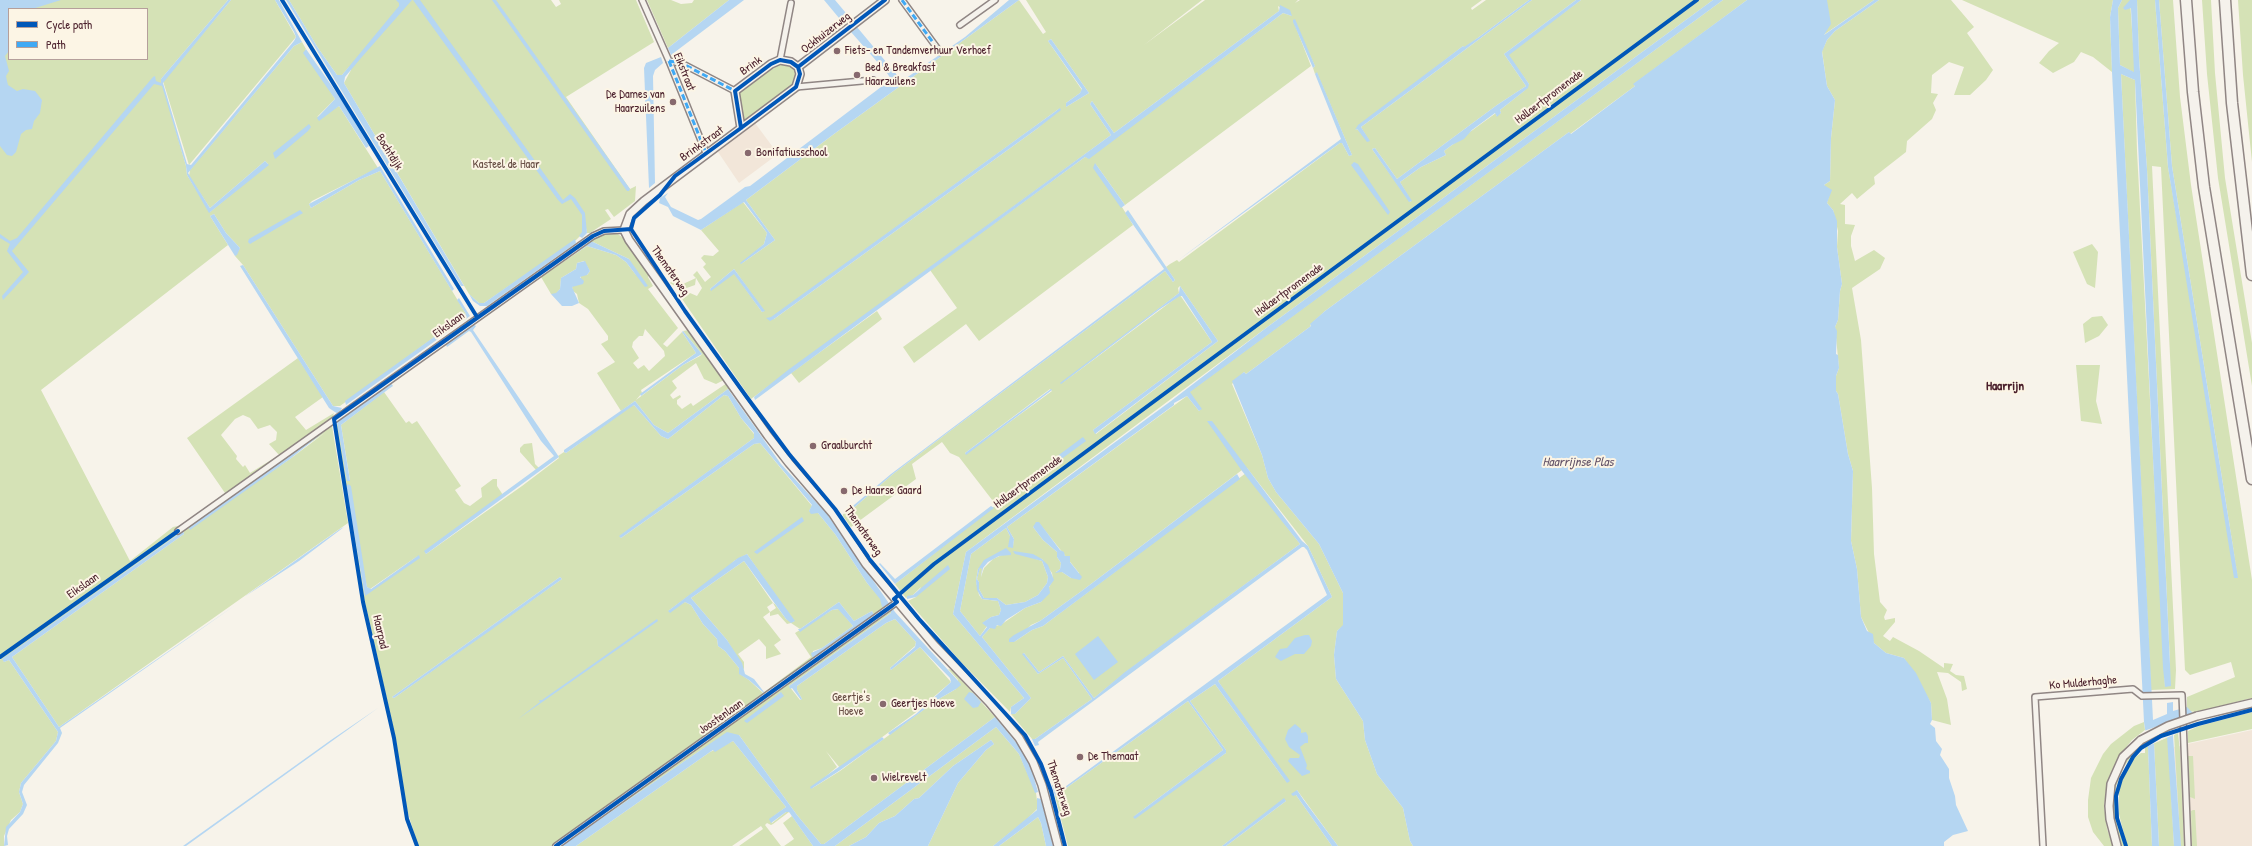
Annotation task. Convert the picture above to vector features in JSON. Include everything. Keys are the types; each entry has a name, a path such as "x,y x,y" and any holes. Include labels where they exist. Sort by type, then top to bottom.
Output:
{"highway":[{"path":"2186,0 2193,92 2204,187 2252,479"},
{"path":"2225,0 2232,103 2252,275"},
{"path":"2247,234 2252,256"}],"street":[{"name":"Eikstraat","path":"642,0 669,60 706,153"},
{"name":"Ockhuizerweg","path":"798,67 885,0"},
{"path":"902,0 940,52"},
{"path":"960,25 995,0"},
{"name":"Brink","path":"780,60 791,3"},
{"path":"669,60 681,63 735,92"},
{"name":"Brink","path":"741,128 735,92 772,64 780,60 791,62 798,67"},
{"path":"796,87 800,74 798,67"},
{"path":"741,128 796,87 873,80"},
{"name":"Brinkstraat","path":"624,230 627,218 635,209 706,153 741,128"},
{"name":"Eikslaan","path":"178,531 593,236 604,231 624,230"},
{"name":"Thematerweg","path":"624,230 629,240 768,436 789,464 833,514 895,604 1019,738 1033,762 1042,785 1058,846"},
{"name":"Joostenlaan","path":"556,846 895,604"},
{"name":"Ko Mulderhaghe","path":"2043,846 2035,697 2133,689 2142,696 2182,695 2188,846"},
{"path":"2117,846 2110,819 2109,801 2111,784 2123,757 2141,740 2168,726 2197,716 2252,703"}],"shaded area":[{"name":"Bonifatiusschool","path":"755,123 778,154 739,183 718,152"},
{"path":"2252,730 2252,846 2180,846 2174,747"}],"green space":[{"path":"0,0 228,0 161,79 186,166 187,175 210,212 268,164 265,161 210,208 189,176 190,170 294,46 302,42 306,49 305,50 335,99 317,117 339,106 378,168 312,201 309,204 311,208 359,180 380,171 466,314 340,406 333,406 243,265 235,256 240,248 226,233 214,214 210,216 228,245 41,390 130,561 173,527 182,525 225,493 187,438 298,358 323,397 295,417 306,430 334,413 327,430 332,426 348,523 59,727 12,657 184,534 183,531 3,659 4,662 9,660 58,732 56,741 21,783 19,792 23,804 20,812 11,820 4,836 4,846 0,846","holes":["243,415 250,418 258,429 270,425 277,432 276,440 269,444 279,455 250,473 245,465 243,467 236,459 237,456 221,435 235,419","326,432 290,459 189,528 250,484"]},
{"path":"231,0 275,0 296,37 189,165 163,81"},
{"name":"Kasteel de Haar","path":"289,0 551,0 556,7 561,4 559,0 636,0 654,42 566,97 630,189 636,186 635,201 614,217 608,209 605,210 611,219 590,233 587,233 585,223 582,234 576,240 484,303 479,303 469,294 344,83 351,70 349,67 342,75 337,75 318,48"},
{"path":"647,0 671,0 681,4 692,3 694,0 729,0 668,48"},
{"path":"1019,0 1043,34 1046,32 1026,0 1202,0 1144,45 1205,0 1298,0 1295,3 1300,0 1482,0 1471,8 1472,10 1486,0 1529,0 1464,48 1463,46 1355,130 1357,129 1369,141 1361,127 1532,0 1576,0 1504,54 1526,86 1497,105 1397,179 1375,148 1372,149 1410,202 1411,201 1400,182 1421,167 1446,155 1444,151 1496,113 1496,116 1501,113 1500,110 1524,91 1529,84 1507,54 1581,0 1713,0 1266,328 966,552 953,614 1024,698 1011,707 1010,712 961,662 908,601 916,597 921,587 913,595 906,598 895,584 996,505 959,457 950,453 942,442 912,464 916,479 851,527 843,514 849,512 893,474 1165,271 1173,282 1175,280 1166,267 1177,260 1179,262 1340,143 1342,143 1349,156 1352,155 1317,73 1315,74 1313,68 1315,66 1293,20 1311,66 1125,205 1095,163 1133,225 979,341 966,324 914,363 903,347 957,308 930,270 1085,157 1089,158 1283,13 1292,16 1278,6 1279,11 1114,133 1092,101 1090,104 1111,135 751,399 682,299 690,293 697,296 702,288 693,275 697,271 705,282 711,277 703,267 706,264 701,258 704,255 713,256 719,251 701,230 743,202 767,233 764,244 741,264 775,240 746,200 834,134","holes":["1051,39 1089,93 1066,107 1066,103 1082,90 1048,41","1060,108 1038,128 774,319 771,318","734,269 764,311 762,312 734,273 711,290 710,289","1180,286 1218,341 1096,434 1093,430 1212,342 1180,295 1061,384 1179,293 1178,288","1050,389 1052,391 966,454 965,453"]},
{"path":"1723,0 1747,0 1634,84 1635,86 1570,134 1569,132 1325,311 1310,325 1311,326 1246,374 1244,372 1232,384 1262,455 1268,478 1276,492 1319,544 1343,593 1343,626 1337,631 1334,655 1336,679 1363,721 1365,740 1377,774 1403,808 1410,841 1413,846 1338,846 1297,790 1296,795 1332,846 1226,846 1286,801 1284,799 1222,846 1068,846 1055,796 1188,701 1223,750 1133,817 1226,753 1226,750 1190,701 1215,684 1287,783 1218,681 1332,597 1308,546 1247,468 1242,470 1083,590 1040,621 1031,625 1014,642 1032,630 1043,626 1246,473 1300,544 1126,672 1094,698 1063,656 1039,672 1024,653 1023,654 1038,674 1063,658 1092,699 1035,739 1032,739 1011,714 1015,714 1031,698 982,637 990,628 1002,624 1025,608 1041,602 1053,580 1052,573 1042,559 1015,552 1042,561 1048,577 1047,583 1038,595 1025,602 1006,605 997,598 984,598 979,589 979,582 977,579 980,568 978,569 976,581 979,595 982,599 998,601 1001,610 999,615 991,617 983,623 987,626 980,636 960,611 971,554 1006,528 1010,536 1011,547 1013,546 1014,539 1007,527 1187,396 1199,411 1201,409 1189,392","holes":["1039,523 1079,573 1071,578 1062,572 1056,572 1060,569 1061,563 1057,557 1057,552 1043,540 1033,527","1005,549 1011,555 1004,554 993,559 984,568 981,577 982,569 980,567"]},
{"path":"1827,0 1874,0 1822,36"},
{"path":"1879,0 1951,0 1974,27 1967,33 1993,70 1986,80 1970,95 1954,95 1964,67 1949,62 1932,75 1931,93 1938,94 1933,103 1936,110 1932,119 1907,141 1906,152 1874,177 1875,184 1857,199 1852,193 1840,204 1845,205 1845,224 1855,225 1851,236 1851,246 1855,261 1874,250 1885,258 1880,269 1852,288 1861,340 1872,488 1874,554 1880,602 1887,610 1884,617 1885,620 1895,618 1895,622 1883,636 1890,641 1893,637 1919,651 1944,668 1944,663 1953,664 1950,671 1956,675 1964,676 1967,689 1962,691 1961,682 1948,673 1937,672 1947,699 1951,725 1932,720 1931,703 1904,658 1886,653 1874,643 1861,617 1857,569 1851,541 1853,471 1848,454 1838,394 1836,391 1836,376 1839,368 1835,327 1838,320 1840,291 1842,284 1837,247 1838,231 1833,210 1827,203 1829,196 1824,185 1830,181 1831,138 1835,100 1827,86 1822,51 1827,40 1835,31"},
{"path":"1962,0 2113,0 2110,17 2112,72 2093,57 2081,52 2074,62 2053,73 2039,63 2049,51 2059,43"},
{"path":"2122,0 2130,0 2135,73 2120,65 2118,8"},
{"path":"2137,0 2155,0 2168,167 2238,578 2172,166 2159,0 2173,0 2180,97 2191,185 2252,580 2252,698 2197,712 2187,711 2187,697 2235,677 2231,662 2190,675 2185,670 2161,167 2152,166 2176,670 2175,689 2151,690 2121,74 2135,80 2137,151 2165,687 2170,663 2147,169 2139,58"},
{"path":"2202,0 2211,0 2215,73 2225,178 2252,343 2252,386 2218,178 2207,74"},
{"path":"2238,0 2252,0 2252,162 2243,75"},
{"path":"783,62 790,64 797,70 797,84 750,119 744,119 741,113 738,92"},
{"path":"609,233 618,234 623,238 649,275 648,277 653,286 648,289 678,328 663,344 667,347 682,332 696,353 641,390 642,393 636,400 683,365 702,354 683,331 689,330 724,380 716,384 704,379 696,363 672,381 677,388 670,395 673,399 680,395 681,397 677,400 677,404 682,409 691,403 693,406 727,383 740,402 728,389 668,433 654,425 635,401 621,411 597,373 615,362 601,344 608,340 608,336 588,309 579,303 577,294 573,291 572,287 581,279 581,275 587,275 590,271 584,261 577,263 576,269 561,278 560,289 556,294 551,294 541,277 587,246 616,255 626,262 636,275 629,259 593,242 585,246 593,238","holes":["645,329 664,351 665,356 649,371 644,365 638,369 633,363 639,358 632,347 633,342 639,336 643,336"]},
{"path":"2092,244 2098,252 2095,288 2087,284 2073,252"},
{"path":"696,278 695,285 681,290 670,283 674,279 683,284"},
{"path":"877,311 882,319 799,383 791,373"},
{"path":"2102,316 2108,325 2099,336 2085,343 2083,324 2092,317"},
{"path":"2076,365 2100,365 2096,401 2102,424 2081,421"},
{"name":"Geertje's Hoeve","path":"384,392 406,423 409,421 412,424 417,421 461,486 455,490 464,503 470,506 482,497 481,488 493,479 497,479 497,486 503,495 425,551 426,554 522,486 559,458 558,456 564,452 566,453 631,406 634,405 661,436 668,439 724,395 728,396 741,418 754,434 754,438 620,536 621,538 754,444 760,443 812,506 809,511 818,513 835,534 867,583 891,610 891,613 789,686 800,700 802,699 797,690 797,686 886,623 895,619 916,642 915,646 890,668 891,670 920,647 951,682 915,713 840,768 826,751 837,767 811,789 840,771 937,700 956,689 958,680 948,669 952,670 995,717 824,844 821,844 797,815 739,735 704,748 561,846 418,846 405,803 396,740 364,598 335,425 338,424 347,480 350,480 341,425","holes":["346,487 367,587 370,589 419,555 365,595","747,554 794,622 786,619 773,603 776,608 770,612 770,616 778,614 787,624 791,623 800,629 839,602 854,621 872,611 874,615 812,656 813,651 822,648 853,626 839,609 832,610 795,633 811,657 763,693 740,674 739,668 725,651 718,646 717,639 703,624 691,605 685,602 668,611 731,565 734,561","560,577 562,579 394,698 392,697"]},
{"path":"532,443 535,464 539,468 536,470 520,452 520,448 524,444"},
{"path":"744,561 773,603 767,607 770,612 763,617 781,640 774,645 781,654 766,659 766,647 759,639 738,654 744,662 744,670 727,640 691,598"},
{"path":"2252,712 2252,729 2188,743 2188,731 2199,726"},
{"path":"2144,722 2145,730 2132,740 2123,751 2107,783 2104,806 2107,829 2113,846 2104,846 2093,832 2088,817 2088,800 2091,778 2103,754 2111,744 2134,726"},
{"path":"996,727 1019,754 1036,793 1038,808 1026,820 993,846 928,846 958,783 986,750 994,744 991,740 953,766 919,798 914,799 895,816 879,823 866,837 849,846 835,846"},
{"path":"2178,733 2184,846 2181,846 2180,835 2174,735"},
{"path":"2168,737 2174,846 2159,846 2154,743"},
{"path":"733,741 786,807 770,819 772,823 786,812 789,812 773,824 771,825 767,823 765,825 781,846 739,846 763,829 761,826 732,846 576,846 710,752"},
{"path":"2140,745 2123,768 2116,787 2115,809 2124,846 2121,846 2113,813 2113,791 2121,768"},
{"path":"2148,746 2152,846 2127,846 2119,814 2119,789 2123,777 2133,759 2141,753 2145,753 2145,748"},
{"path":"2188,756 2193,756 2195,799 2190,797"},
{"path":"2195,810 2197,846 2192,846 2191,811"},
{"path":"792,816 813,846 784,846 794,839 783,823"},
{"path":"1038,817 1041,823 1046,846 999,846"}],"water":[{"path":"0,0 61,0 35,8 8,8 8,52 5,56 9,71 6,76 8,85 17,91 23,89 35,91 42,100 40,113 34,121 32,129 26,130 21,134 16,152 12,156 7,155 0,146"},
{"path":"228,0 231,0 163,83 187,164 191,165 294,41 296,37 294,32 275,0 279,0 302,42 294,46 188,173 210,208 265,161 269,165 209,213 187,175 186,166 162,86 154,84 12,251 29,272 3,300 2,296 23,272 7,251 10,244 0,238 0,234 10,241 17,238 153,77 155,76 156,81 161,83 161,79"},
{"path":"286,0 289,0 318,48 337,75 342,75 399,6 399,3 396,0 412,0 345,77 344,83 464,286 461,286"},
{"path":"413,0 420,0 563,200 570,194 575,198 585,213 587,233 582,238 579,236 582,232 582,215 571,199 562,204 558,200"},
{"path":"492,0 496,0 630,189 629,191 627,191"},
{"path":"729,0 744,0 671,55 668,48"},
{"path":"824,0 835,0 851,19 844,24"},
{"path":"1009,0 1019,0 834,134 746,200 775,240 741,264 740,263 764,244 767,233 744,202 701,230 673,216 668,207 659,203 660,198 668,193 665,197 671,207 698,220 701,219 745,187 750,186 885,84 893,82 851,32 857,27 902,81 965,37"},
{"path":"1529,0 1532,0 1361,127 1370,141 1367,142 1357,129 1355,130 1358,125 1463,46 1464,47 1479,37"},
{"path":"1576,0 1581,0 1509,55 1529,84 1528,88 1500,110 1501,113 1497,117 1495,113 1472,130 1464,139 1444,151 1446,155 1421,167 1400,182 1412,201 1409,202 1372,149 1375,148 1397,179 1497,105 1526,86 1504,54"},
{"path":"1713,0 1723,0 1190,392 1202,409 1199,411 1187,396 1174,403 1174,405 1007,527 1014,539 1013,548 1008,547 1010,536 1006,528 971,554 960,611 980,636 987,627 982,623 991,617 999,615 1001,610 998,601 982,599 977,590 976,581 978,569 984,560 1006,548 1011,553 1011,555 999,556 988,562 983,568 981,577 982,569 980,568 977,579 979,582 979,589 984,598 997,598 1006,605 1025,602 1038,595 1047,583 1048,577 1042,561 1015,554 1013,551 1033,554 1042,559 1048,565 1054,580 1049,587 1050,593 1041,602 1025,608 1006,620 1001,626 997,625 995,629 990,628 982,637 1031,698 1015,714 1011,714 1011,707 1024,698 953,614 966,552 1171,401 1266,328"},
{"name":"Haarrijnse Plas","path":"1747,0 1827,0 1831,24 1824,35 1874,0 1879,0 1835,31 1827,40 1822,52 1827,86 1835,100 1831,138 1830,181 1824,185 1832,190 1827,203 1833,210 1837,221 1837,247 1842,284 1840,291 1838,320 1835,327 1837,331 1836,354 1838,355 1839,368 1836,376 1836,391 1838,394 1848,454 1853,471 1851,541 1857,569 1861,617 1867,631 1873,634 1874,643 1886,653 1904,658 1916,673 1931,703 1932,720 1930,724 1935,728 1936,741 1942,749 1940,755 1949,769 1949,778 1955,796 1956,805 1968,831 1953,835 1944,842 1944,846 1413,846 1410,841 1403,808 1377,774 1365,740 1363,721 1336,679 1334,655 1337,631 1343,625 1343,593 1319,544 1276,492 1268,478 1262,455 1232,381 1244,372 1246,374 1311,326 1310,324 1325,311 1569,132 1571,134 1635,86 1633,84"},
{"path":"2113,0 2122,0 2118,8 2120,65 2134,72 2131,8 2125,10 2123,8 2130,0 2137,0 2139,58 2147,169 2171,686 2165,687 2163,668 2135,80 2121,74 2153,720 2167,714 2167,703 2173,702 2173,711 2187,707 2192,712 2192,715 2172,722 2181,846 2174,846 2167,737 2154,743 2159,846 2152,846 2148,748 2144,722 2112,72 2110,17"},
{"path":"2155,0 2159,0 2172,166 2238,578 2234,578 2168,167"},
{"path":"1280,5 1290,10 1292,16 1283,13 1089,159 1085,157 755,400 754,397 788,370 1111,135 1090,104 1092,101 1114,133 1279,11"},
{"path":"1295,19 1315,66 1313,68 1293,22"},
{"path":"1051,39 1089,93 1066,107 1066,103 1080,93 1082,89 1048,41"},
{"path":"306,49 343,102 369,146 366,148 339,106 319,121 317,118 335,99 303,53"},
{"path":"661,57 663,63 655,70 653,76 655,183 649,188 644,68 646,63"},
{"path":"1317,72 1352,155 1349,156 1342,143 1340,143 1177,261 1341,139 1315,74"},
{"path":"1060,108 1061,110 1038,128 774,319 770,321 766,318 771,317"},
{"path":"309,124 311,127 308,131 275,159 273,153"},
{"path":"1354,162 1358,164 1390,212 1388,215 1351,165"},
{"path":"1095,163 1125,205 1121,208 1093,168"},
{"path":"380,166 454,289 452,291 380,171 359,180 311,208 309,204"},
{"path":"300,210 303,213 250,244 248,242 249,239"},
{"path":"1128,210 1175,280 1173,282 1165,271 893,474 849,512 848,510 891,474 1164,269 1125,213"},
{"path":"214,214 226,233 240,248 237,255 235,256 210,216"},
{"path":"575,239 576,243 487,306 480,306 473,301 469,294 479,303 484,303"},
{"path":"590,242 629,259 648,286 645,287 626,262 616,255 587,246 573,255"},
{"path":"585,261 590,271 587,275 580,277 584,281 583,284 572,287 579,303 572,306 562,306 551,294 556,293 560,289 561,278 576,269 577,263"},
{"path":"243,265 333,406 342,408 338,414 329,408 240,266"},
{"path":"734,269 765,311 762,312 734,274 711,291 710,289"},
{"path":"1180,286 1218,341 1095,434 1093,430 1212,342 1182,296 1160,309 1061,384 1060,383 1179,293"},
{"path":"459,298 470,316 346,405 345,401 466,314 457,300"},
{"path":"473,324 476,326 473,330 559,457 426,554 424,551 554,456 541,441 471,332 469,331 447,347 445,343"},
{"path":"683,331 702,354 683,365 641,396 640,394 696,353 682,332"},
{"path":"391,383 393,386 341,425 350,481 347,481 337,422"},
{"path":"728,389 781,464 827,514 895,612 961,685 937,700 890,735 888,733 916,714 951,682 950,678 920,647 891,670 890,668 915,647 916,642 895,619 886,623 797,686 797,690 802,699 801,700 792,688 790,689 789,686 891,613 891,610 888,606 882,607 880,599 867,583 835,534 818,513 811,514 809,511 812,505 760,443 754,444 621,538 619,536 754,438 754,433 741,418 728,396 724,395 668,439 661,436 634,405 566,453 564,452 564,450 635,401 654,425 668,433"},
{"path":"1051,389 1052,390 966,455 965,453"},
{"path":"1207,421 1212,421 1302,541 1308,546 1332,597 1218,681 1290,781 1287,783 1215,684 1190,701 1226,750 1226,753 1135,819 1133,817 1223,750 1188,701 1055,796 1052,785 1055,785 1058,792 1327,595 1307,550 1302,547 1038,742 1039,745 1035,746 1032,739 1035,739 1092,699 1063,658 1038,674 1022,654 1024,653 1039,672 1063,656 1094,698 1125,672 1300,544 1242,471"},
{"path":"325,431 290,459 190,530 189,528 197,522"},
{"path":"1083,437 1086,441 1004,501 1001,498"},
{"path":"1237,474 1240,479 1043,626 1032,630 1014,642 1009,642 1009,639 1014,635 1040,621 1083,590"},
{"path":"348,484 351,486 367,587 371,589 419,555 420,558 365,596 346,487"},
{"path":"991,506 994,508 895,584 879,564 880,563 895,579"},
{"path":"802,517 804,521 757,554 754,552"},
{"path":"1036,522 1039,522 1060,550 1064,552 1065,556 1070,556 1070,562 1082,577 1080,580 1071,578 1062,572 1055,573 1060,569 1061,563 1057,557 1057,552 1043,540 1033,527"},
{"path":"344,527 299,561 244,597 340,529"},
{"path":"183,531 184,534 12,657 59,727 237,604 60,728 62,733 58,743 24,785 22,792 27,805 23,814 9,829 7,836 8,845 4,846 6,827 20,812 23,804 19,792 21,783 56,741 58,732 9,660 4,662 2,659"},
{"path":"747,554 795,621 791,623 786,619 744,561 691,598 727,640 742,663 745,674 754,679 764,693 749,680 739,674 739,668 725,651 718,646 717,639 703,624 691,605 685,602 670,613 668,611 738,558"},
{"path":"948,565 950,569 916,597 907,599 907,596 913,595"},
{"path":"560,577 562,579 491,630 394,698 392,697"},
{"path":"839,602 854,621 872,611 874,615 818,656 812,657 811,653 822,648 853,626 838,609 832,610 800,632 798,629"},
{"path":"657,619 658,621 518,719 540,702 539,700 542,700"},
{"path":"1309,635 1312,641 1311,646 1304,654 1295,654 1281,661 1275,657 1280,649 1287,648 1295,638"},
{"path":"1098,636 1118,662 1094,680 1075,654"},
{"path":"781,692 784,696 747,723 744,721"},
{"path":"969,692 973,693 981,702 978,707 973,708 964,699"},
{"path":"378,708 186,846 183,846 331,740"},
{"path":"995,717 1023,751 1032,771 1038,792 1035,793 1019,754 996,727 835,846 813,846 789,812 786,812 771,823 769,819 786,807 733,741 715,752 713,750 710,752 576,846 561,846 727,732 739,735 797,815 821,844 824,844"},
{"path":"1295,724 1301,729 1301,733 1306,732 1308,736 1308,743 1305,743 1300,747 1307,765 1306,769 1310,771 1310,773 1302,776 1288,761 1290,758 1299,758 1300,755 1289,747 1285,739 1288,730"},
{"path":"882,737 884,739 811,789 810,787"},
{"path":"991,740 994,744 986,750 958,783 928,846 849,846 866,837 879,823 895,816 914,799 919,798 953,766"},
{"path":"1297,790 1338,846 1332,846 1296,795 1293,796 1291,794"},
{"path":"1037,798 1041,799 1053,846 1046,846 1041,823 1038,817 999,846 993,846 1037,810"},
{"path":"1284,798 1286,801 1226,846 1222,846"}],"pier":[{"path":"2194,713 2194,716 2175,723 2175,734 2146,747 2144,731"}],"marked path":[{"path":"902,0 940,52"},
{"path":"669,61 706,153"},
{"path":"669,61 681,63 735,91"}],"cycle path":[{"name":"Bochtdijk","path":"282,0 477,317"},
{"path":"798,67 885,0"},
{"name":"Hollaertpromenade","path":"556,846 893,605 897,602 894,599 934,564 1697,0"},
{"path":"631,229 634,218 660,195 675,176 741,128 796,87 800,74 798,67 791,62 780,60 771,64 735,91 741,128"},
{"path":"631,229 685,311 746,396 789,454 835,509 871,561 919,619 1025,735 1041,764 1051,791 1065,846"},
{"name":"Haarpad","path":"417,846 407,819 394,738 363,602 334,419 593,236 604,231 631,229"},
{"path":"0,657 178,531"},
{"path":"2126,846 2117,818 2116,796 2121,779 2133,757 2141,748 2161,736 2198,724 2252,710"}],"place":[{"name":"Fiets- en Tandemverhuur Verhoef","path":"837,51"},
{"name":"Bed & Breakfast Haarzuilens","path":"857,75"},
{"name":"De Dames van Haarzuilens","path":"673,102"},
{"name":"Bonifatiusschool","path":"748,153"},
{"name":"Graalburcht","path":"813,446"},
{"name":"De Haarse Gaard","path":"844,491"},
{"name":"Geertjes Hoeve","path":"883,704"},
{"name":"De Themaat","path":"1080,757"},
{"name":"Wielrevelt","path":"874,778"}],"district":[{"name":"Haarrijn","path":"2005,387"}]}
